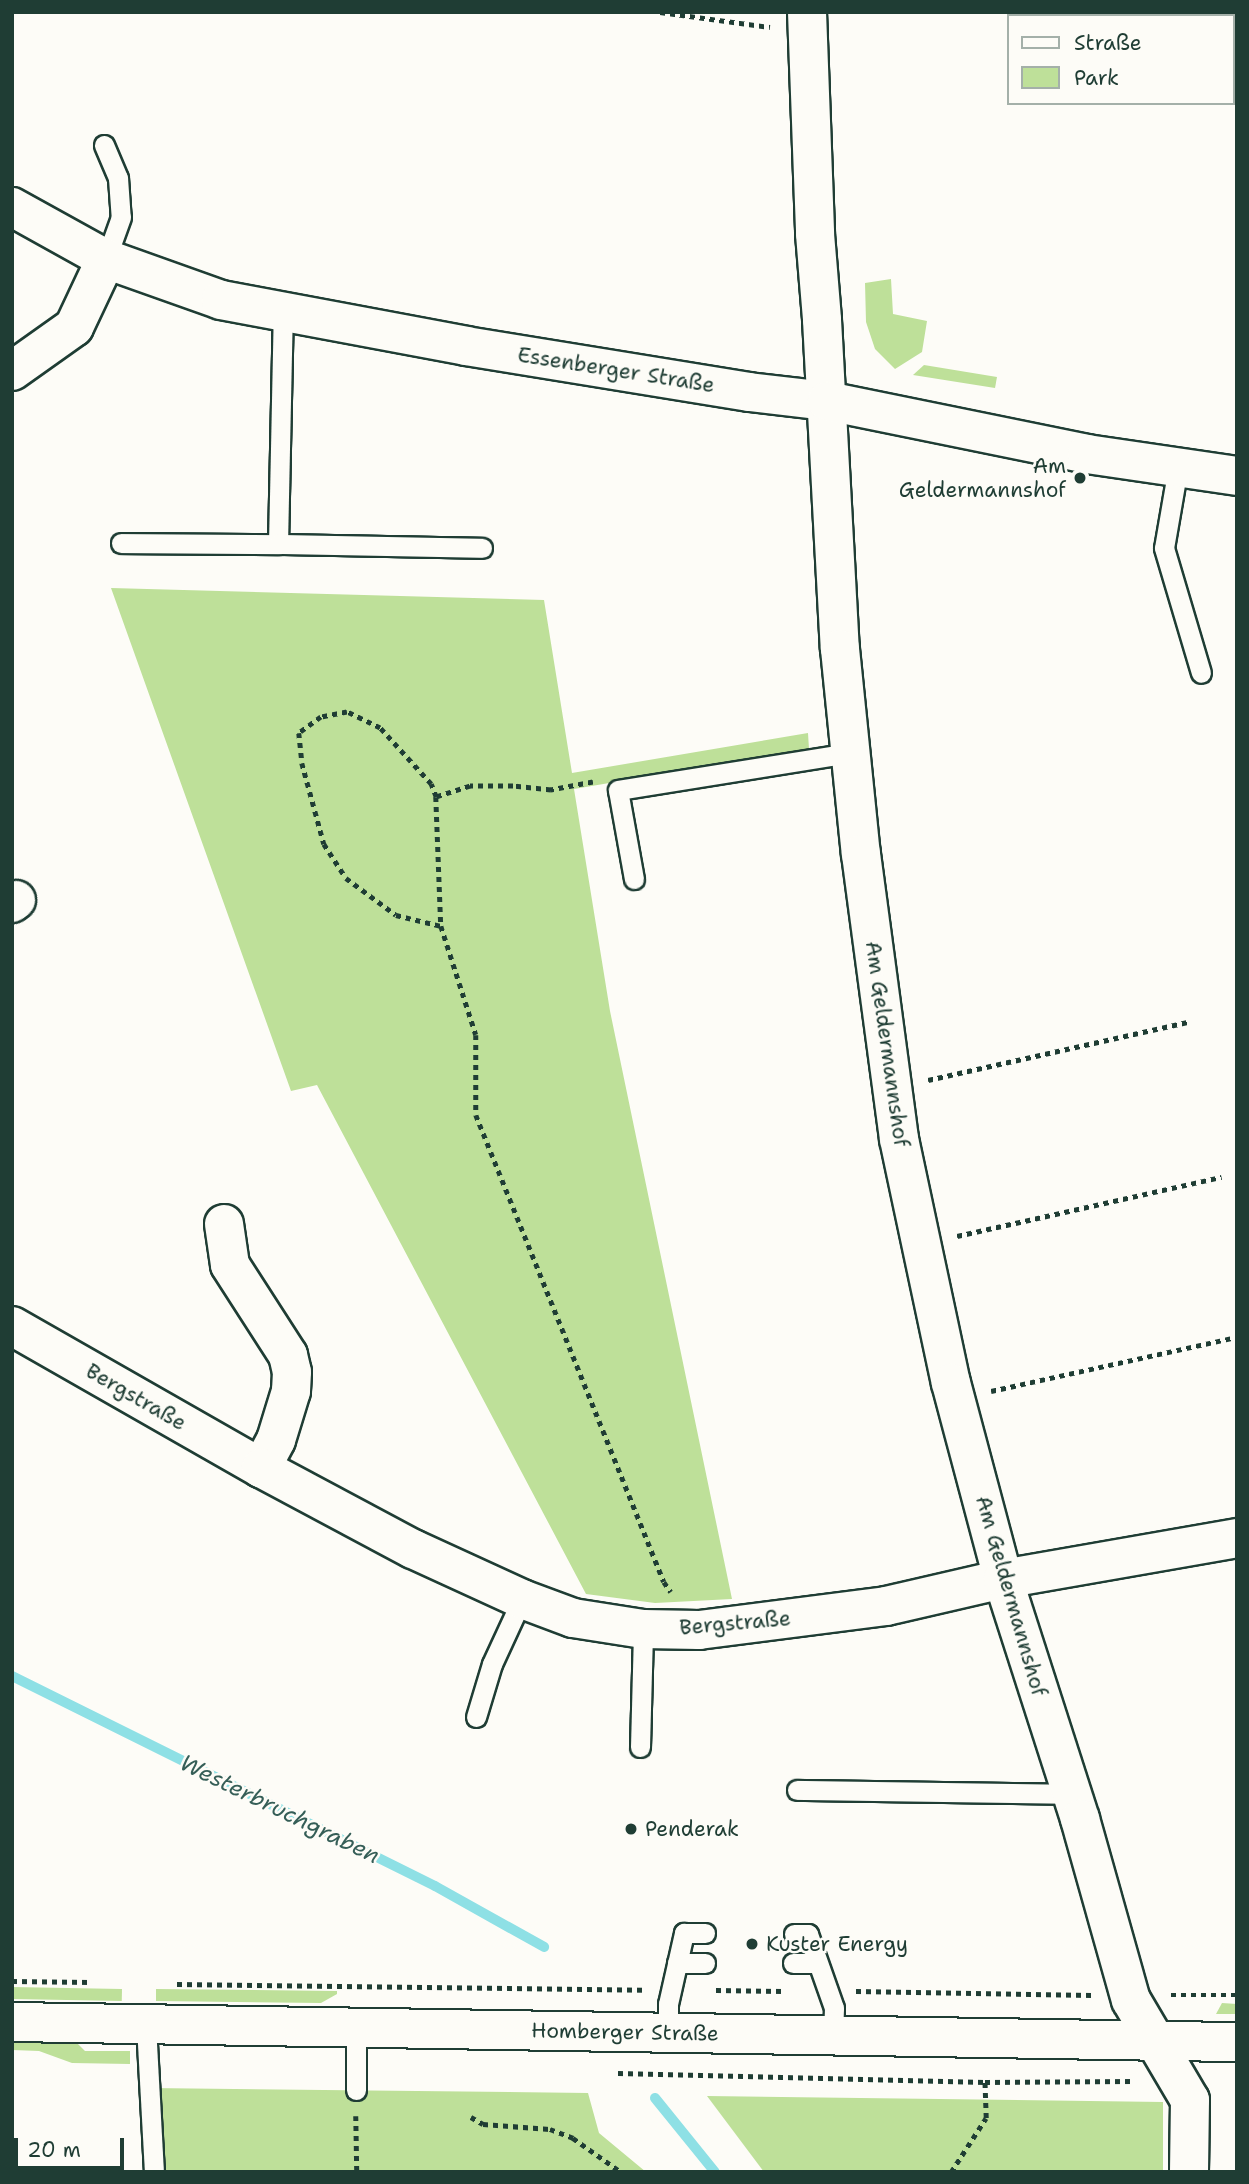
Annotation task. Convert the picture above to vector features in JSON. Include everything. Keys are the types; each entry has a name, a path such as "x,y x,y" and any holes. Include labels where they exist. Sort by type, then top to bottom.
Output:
{"street":[{"name":"Am Geldermannshof","path":"807,22 814,234 827,401 840,649 860,854 899,1139 956,1399 1003,1578 1072,1794 1129,1995 1190,2100 1189,2172"},
{"name":"Essenberger Straße","path":"12,207 106,259 221,300 493,351 750,392 827,401 1087,454 1237,476"},
{"path":"12,371 74,327 106,259"},
{"path":"224,1224 230,1265 288,1355 292,1372 291,1391 276,1440 261,1468"},
{"name":"Bergstraße","path":"12,1326 261,1468 413,1549 522,1599 573,1618 643,1629 699,1630 886,1606 1003,1578 1237,1538"},
{"name":"Homberger Straße","path":"12,2022 1237,2042"}],"lane":[{"path":"104,145 118,178 121,217 106,259"},
{"path":"278,544 283,313"},
{"path":"1178,467 1164,548 1201,673"},
{"path":"121,543 482,548"},
{"path":"634,879 618,790 850,753"},
{"path":"477,1717 492,1664 522,1599"},
{"path":"640,1747 643,1629"},
{"path":"797,1790 1072,1794"},
{"path":"668,2032 671,1990 684,1933 705,1933"},
{"path":"794,1934 808,1934 834,2008 833,2036"},
{"path":"677,1963 705,1963"},
{"path":"793,1963 816,1963"},
{"path":"146,2025 154,2172"},
{"path":"356,2028 356,2090"}],"path":[{"path":"660,12 807,22"},
{"path":"442,926 396,915 346,878 324,844 302,762 299,733 321,718 347,712 380,728 431,784 436,797 442,926 476,1035 476,1115 664,1582 699,1630"},
{"path":"436,797 470,786 513,786 551,790 605,780 618,790"},
{"path":"892,1087 1188,1022"},
{"path":"922,1244 1222,1177"},
{"path":"956,1399 1237,1336"},
{"path":"12,1981 93,1982"},
{"path":"175,1984 1237,1994"},
{"path":"951,2172 986,2118 984,1992"},
{"path":"356,2115 357,2172"},
{"path":"471,2116 483,2124 550,2129 573,2138 621,2172"}],"green space":[{"path":"891,279 893,314 927,321 922,352 895,369 875,349 866,322 865,283"},
{"path":"924,365 997,377 995,388 913,375"},
{"path":"111,588 544,600 572,773 808,733 809,749 574,789 610,1011 732,1599 655,1603 586,1594 317,1085 291,1091"},
{"path":"12,1987 122,1989 122,2001 12,1999"},
{"path":"156,1989 337,1991 337,1994 321,2003 156,2001"},
{"path":"1222,2003 1237,2004 1237,2014 1216,2014"},
{"path":"12,2039 74,2040 85,2051 130,2051 130,2064 72,2063 39,2051 12,2050"},
{"path":"149,2088 588,2093 599,2133 646,2172 147,2172"},
{"path":"707,2096 1163,2102 1163,2172 764,2172"}],"waterway":[{"name":"Westerbruchgraben","path":"12,1676 435,1886 544,1947"},
{"name":"Westerbruchgraben","path":"655,2098 715,2172"}],"place":[{"name":"Am Geldermannshof","path":"1080,478"},
{"name":"Penderak","path":"631,1829"},
{"name":"Kuster Energy","path":"752,1944"}]}
